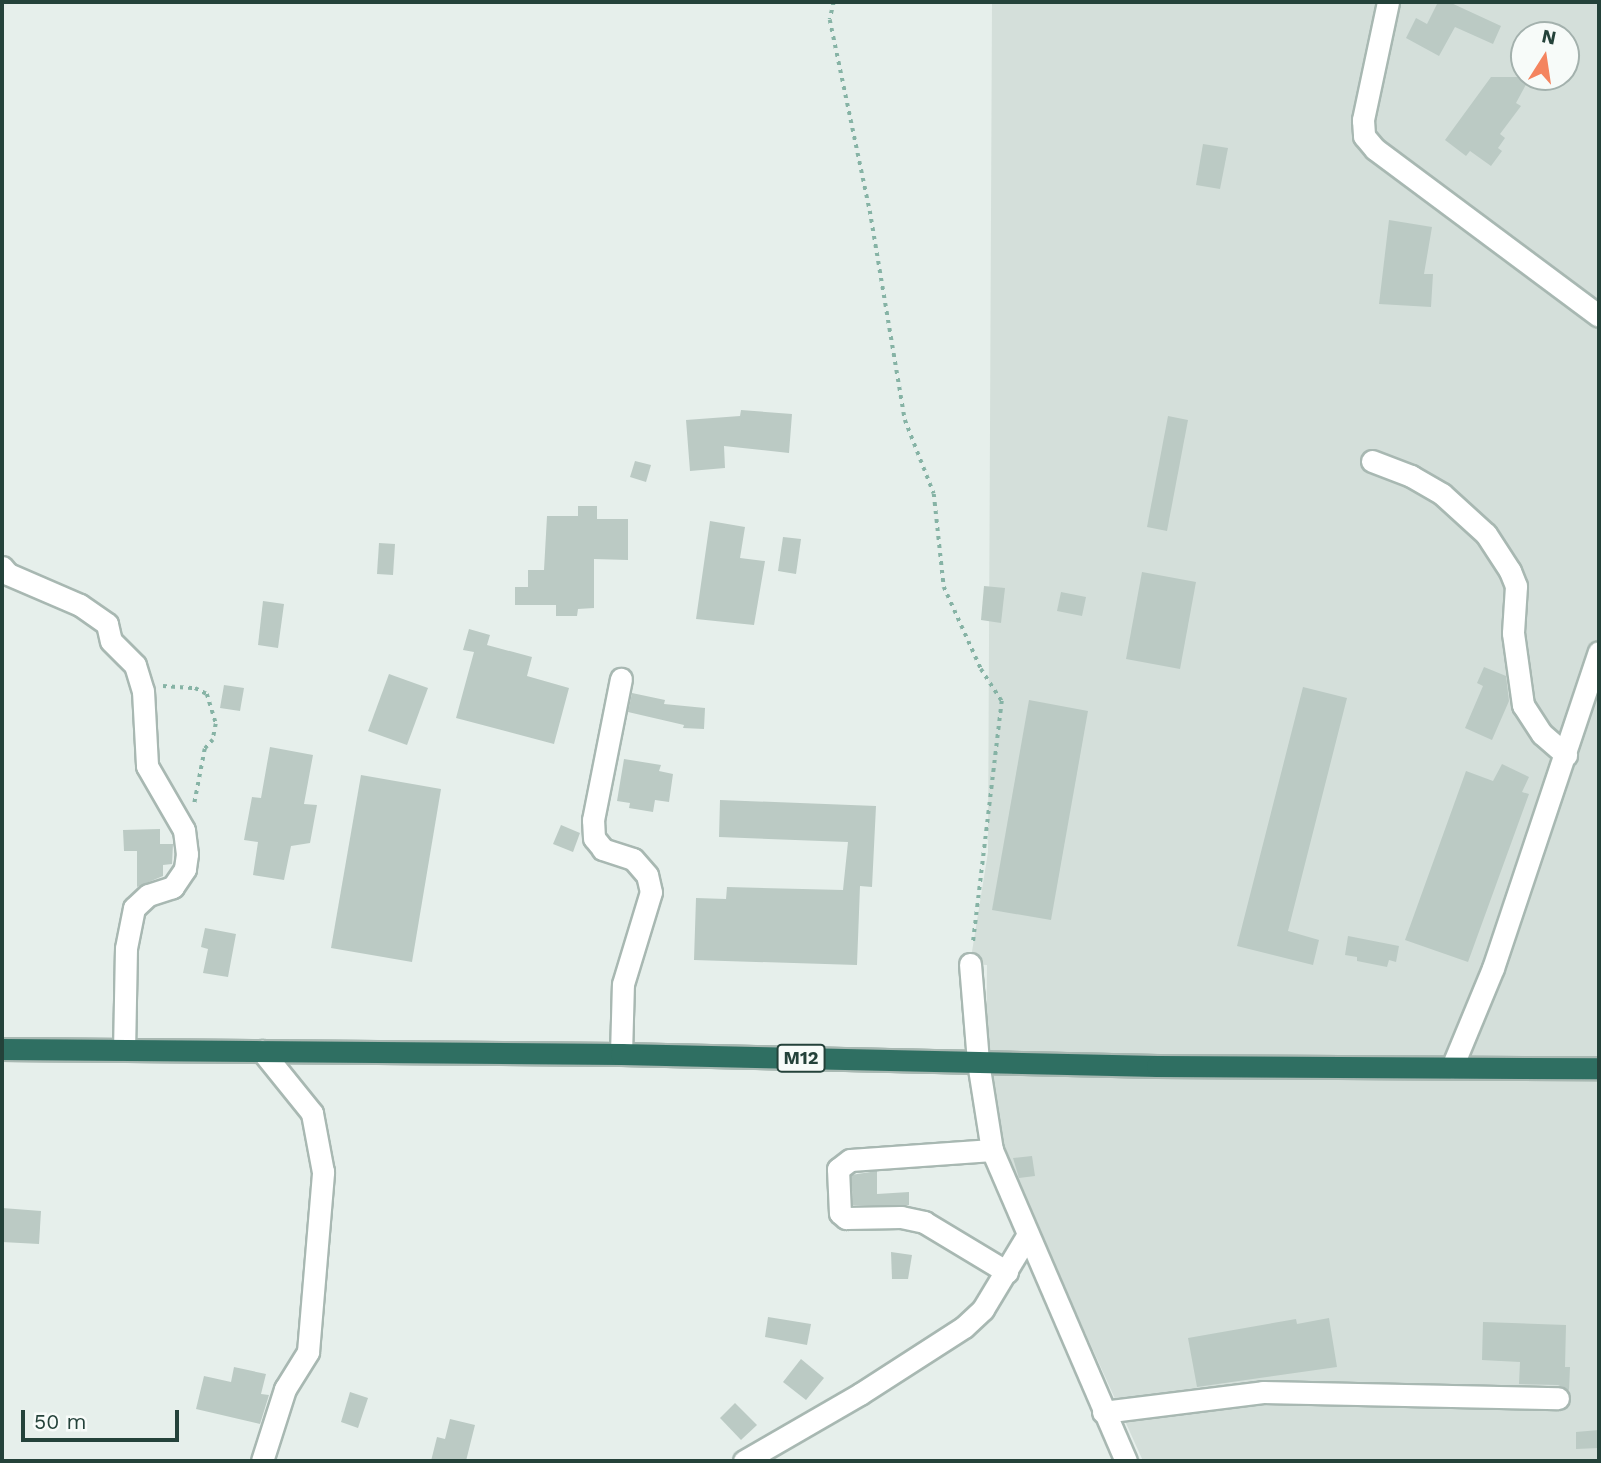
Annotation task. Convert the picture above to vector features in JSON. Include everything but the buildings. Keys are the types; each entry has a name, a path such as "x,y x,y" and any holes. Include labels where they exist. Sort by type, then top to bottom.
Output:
{"highway":[{"name":"M12","path":"2,1049 621,1054 978,1062 1599,1068"}],"street":[{"path":"1388,2 1363,120 1364,135 1375,149 1599,316"},
{"path":"1371,461 1411,476 1442,494 1486,534 1498,552 1516,586 1513,633 1523,705 1531,721 1566,755"},
{"path":"2,567 8,574 80,605 107,624 111,641 135,665 141,684 147,766 184,830 187,854 185,869 173,887 148,895 134,908 126,948 124,1050"},
{"path":"1452,1067 1493,968 1599,652"},
{"path":"621,679 593,820 594,838 603,849 633,859 647,875 651,892 623,984 621,1054"},
{"path":"970,964 978,1062 992,1150 1126,1461"},
{"path":"262,1051 312,1113 323,1172 309,1352 285,1389 262,1461"},
{"path":"992,1150 850,1160 838,1169 840,1213 846,1218 901,1217 924,1222 1007,1272"},
{"path":"744,1461 860,1394 964,1327 983,1308 1027,1236"},
{"path":"1103,1412 1263,1392 1558,1398"}],"path":[{"path":"834,2 830,20 870,211 905,420 934,494 944,587 981,669 1002,701 970,964"},
{"path":"141,684 195,688 207,694 216,724 213,740 205,749 191,821 184,830"}],"shaded area":[{"path":"992,2 1599,2 1599,1461 1143,1461 986,1112 987,965 970,964 988,852"}]}
